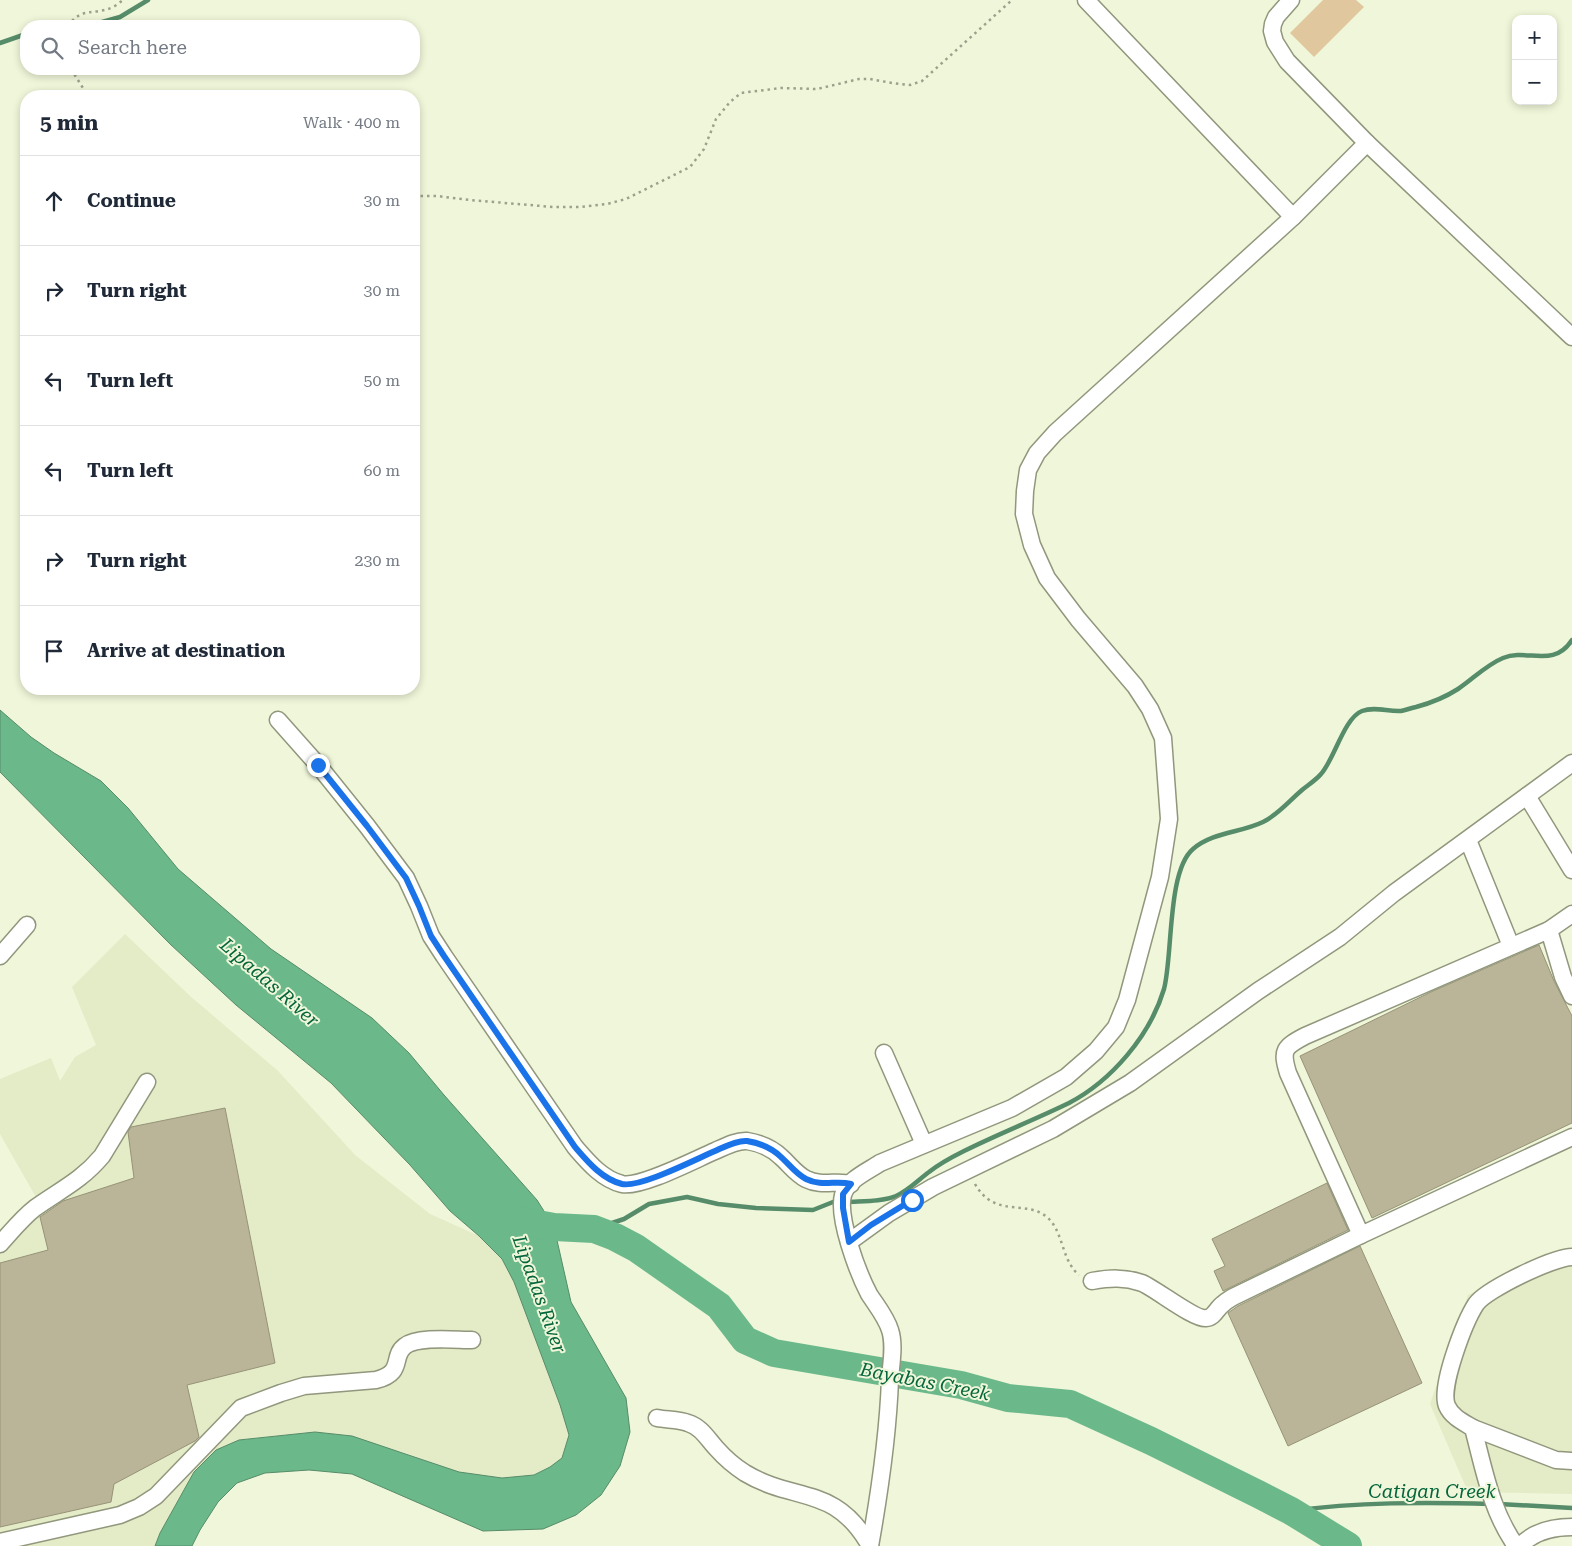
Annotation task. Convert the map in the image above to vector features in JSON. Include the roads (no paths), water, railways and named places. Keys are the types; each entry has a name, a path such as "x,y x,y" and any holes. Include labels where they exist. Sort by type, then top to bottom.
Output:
{"street":[{"path":"1086,0 1292,217"},
{"path":"1291,0 1276,17 1272,31 1275,42 1287,61 1367,143 1572,337"},
{"path":"846,1195 863,1174 880,1164 1012,1108 1066,1078 1096,1051 1116,1027 1127,1000 1161,867 1168,819 1163,738 1150,709 1135,686 1078,619 1047,578 1032,545 1024,514 1028,470 1037,453 1055,433 1292,217 1367,143"},
{"path":"278,720 336,788 406,878 431,936 575,1147 590,1164 609,1178 624,1184 645,1180 728,1145 745,1140 763,1145 780,1155 806,1180 820,1184 844,1182 849,1242 861,1278 890,1328 892,1345 886,1453 870,1546"},
{"path":"849,1242 889,1213 969,1169 1053,1129 1130,1082 1258,991 1340,937 1394,893 1572,763"},
{"path":"1528,796 1572,870"},
{"path":"1468,840 1511,946"},
{"path":"1361,1235 1288,1073 1284,1059 1284,1050 1290,1044 1305,1036 1548,930 1572,914"},
{"path":"0,956 27,925"},
{"path":"1548,930 1563,977 1572,996"},
{"path":"884,1053 924,1144"},
{"path":"0,1244 33,1210 77,1181 93,1167 110,1145 147,1082"},
{"path":"1092,1280 1121,1277 1142,1283 1194,1315 1203,1319 1209,1318 1223,1304 1233,1298 1361,1235 1572,1137"},
{"path":"1572,1258 1542,1266 1492,1291 1477,1303 1464,1329 1446,1380 1446,1405 1454,1417 1473,1428 1556,1460 1572,1461"},
{"path":"0,1542 120,1515 139,1507 156,1496 241,1408 304,1386 385,1378 393,1372 401,1350 414,1341 472,1340"},
{"path":"657,1418 687,1422 697,1427 731,1464 746,1473 762,1481 820,1499 835,1507 855,1523 870,1546"},
{"path":"1473,1428 1491,1496 1500,1520 1518,1546 1532,1535 1544,1530 1557,1527 1572,1527"}],"water":[{"name":"Lipadas River","path":"0,710 31,737 101,781 128,808 178,869 271,949 372,1018 409,1053 537,1200 554,1227 571,1302 626,1398 630,1432 620,1466 601,1495 576,1515 543,1529 483,1531 352,1474 309,1470 265,1473 237,1483 218,1502 192,1546 155,1546 160,1533 194,1472 216,1450 239,1440 315,1432 352,1436 459,1472 502,1478 534,1475 550,1467 562,1458 569,1435 560,1405 514,1282 502,1259 450,1211 410,1165 331,1083 236,1005 170,944 0,772"}],"waterway":[{"path":"109,20 120,17 148,0"},
{"path":"0,43 20,36"},
{"path":"847,1202 878,1200 901,1194 937,1166 955,1156 1085,1094 1114,1070 1139,1040 1149,1024 1164,989 1175,894 1179,875 1185,860 1193,849 1201,843 1254,826 1269,819 1279,811 1326,768 1345,730 1356,715 1367,710 1401,711 1427,704 1453,692 1491,664 1503,658 1522,655 1548,656 1557,654 1565,649 1572,640"},
{"path":"594,1229 624,1219 649,1204 687,1197 718,1204 756,1208 813,1210 833,1202 839,1202"},
{"name":"Bayabas Creek","path":"516,1220 554,1227 594,1229 615,1237 636,1248 719,1306 745,1340 774,1353 961,1385 1008,1398 1070,1404 1151,1441 1260,1495 1291,1511 1348,1546"},
{"name":"Catigan Creek","path":"1291,1511 1391,1503 1491,1504"},
{"name":"Catigan Creek","path":"1499,1504 1572,1508"}]}
